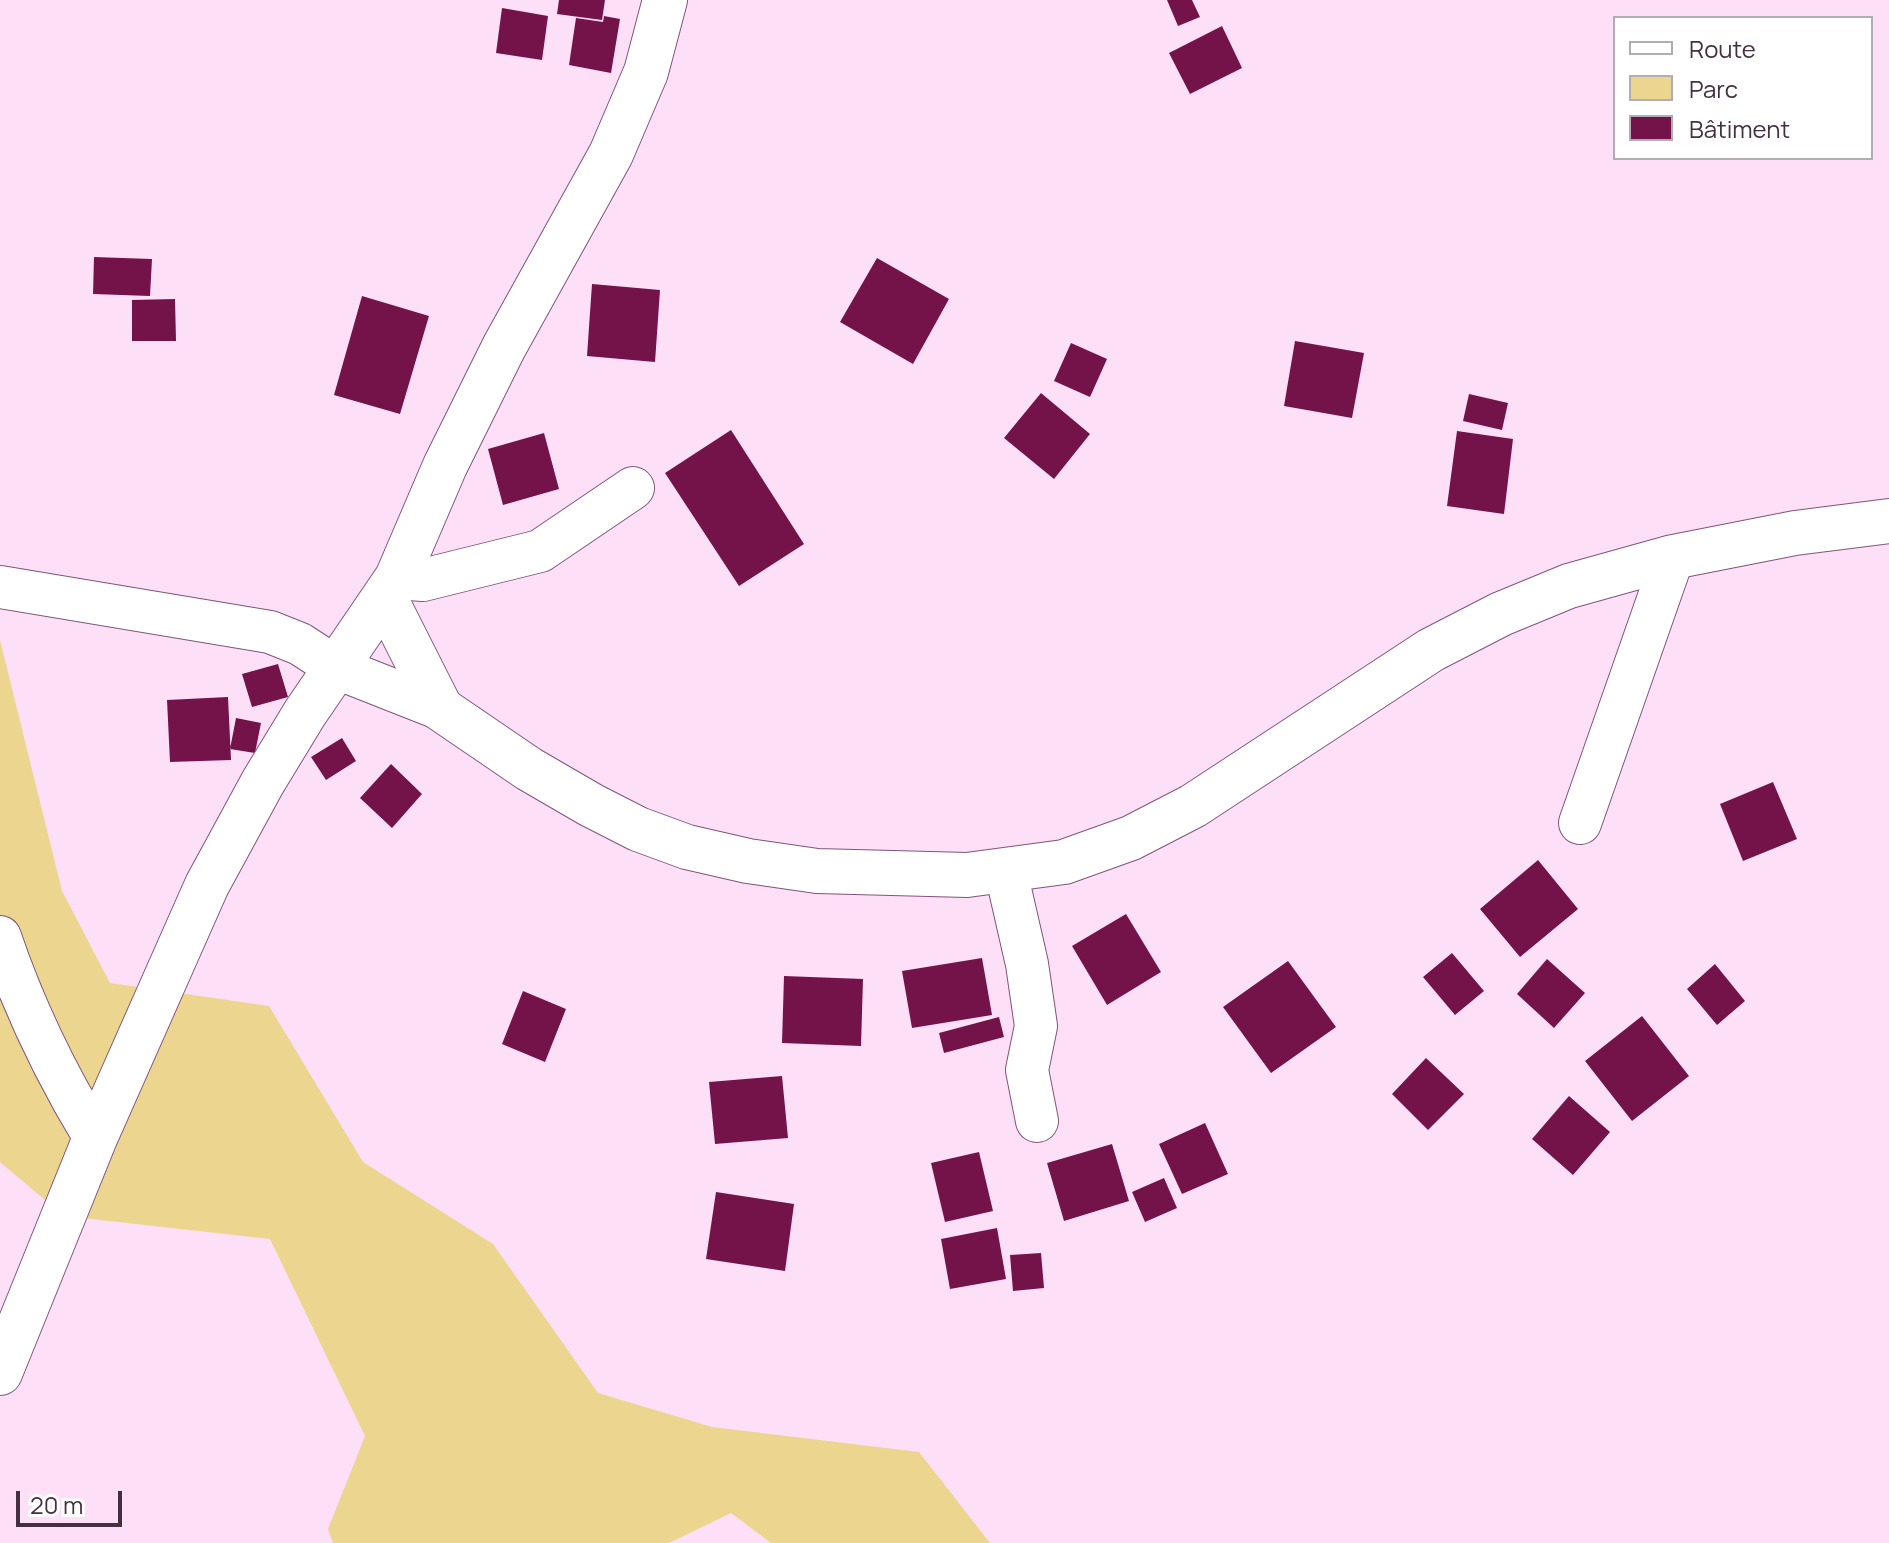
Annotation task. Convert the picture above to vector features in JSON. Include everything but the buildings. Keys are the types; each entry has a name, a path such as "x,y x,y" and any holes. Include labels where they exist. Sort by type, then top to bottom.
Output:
{"street":[{"path":"0,1373 95,1138 207,885 305,713 391,588 445,466 504,347 611,154 646,72 665,0"},
{"path":"391,588 452,574 485,562 540,551 633,488"},
{"path":"0,587 270,632 300,644 337,668 441,709 529,769 591,805 638,829 687,847 748,861 817,871 967,875 1064,862 1131,838 1193,806 1431,650 1501,614 1569,586 1673,557 1795,533 1889,521"},
{"path":"1580,823 1673,557"},
{"path":"391,588 441,709"},
{"path":"1006,872 1027,964 1036,1026 1027,1070 1037,1121"},
{"path":"0,937 20,996 64,1088 95,1138"}],"green space":[{"path":"0,640 62,891 110,983 269,1006 363,1162 493,1244 598,1393 712,1427 919,1452 990,1543 771,1543 731,1513 669,1543 333,1543 328,1529 365,1436 270,1239 64,1216 0,1162"}]}
